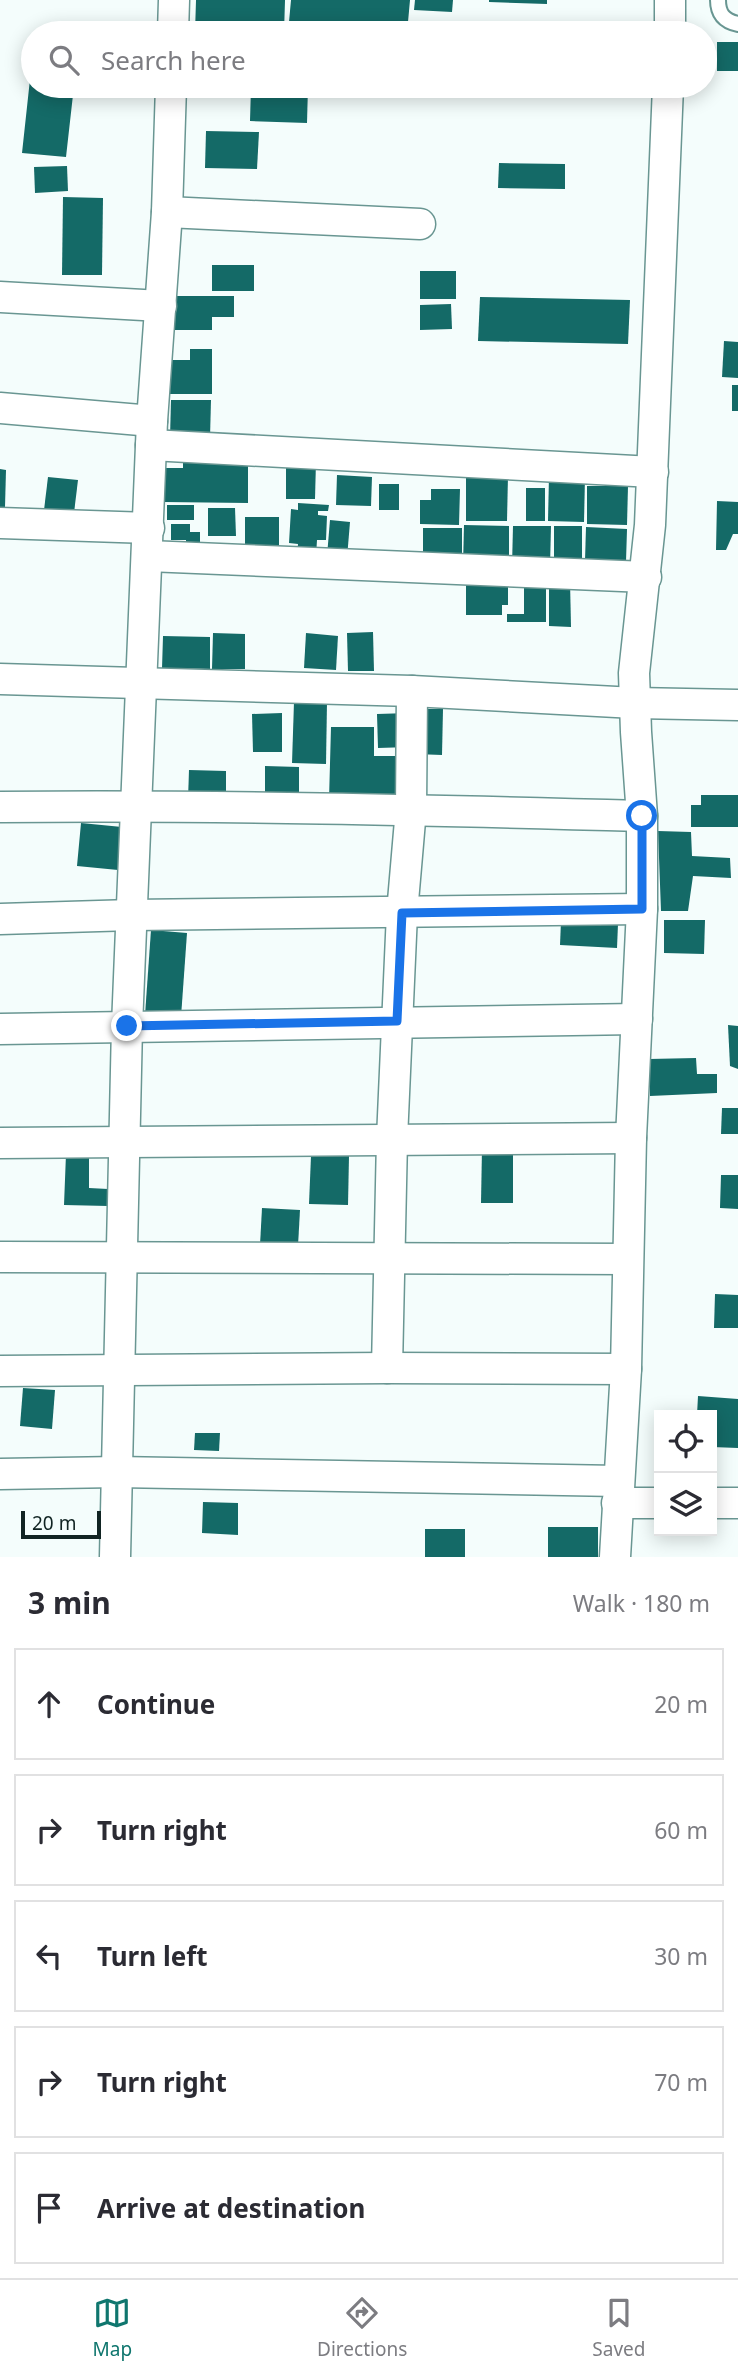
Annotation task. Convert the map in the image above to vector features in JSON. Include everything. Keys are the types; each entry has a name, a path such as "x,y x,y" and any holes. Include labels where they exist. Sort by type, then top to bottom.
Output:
{"street":[{"path":"173,21 174,0"},
{"path":"670,0 670,21"},
{"path":"115,1557 127,1026 152,433 167,212 171,98"},
{"path":"615,1557 626,1369 631,1138 642,909 642,816 635,703 636,645 646,578 653,472 668,98"},
{"path":"167,212 420,224"},
{"path":"0,296 161,306"},
{"path":"0,408 152,433 653,472"},
{"path":"0,523 148,542 646,578"},
{"path":"0,679 412,691 635,703 738,705"},
{"path":"387,1368 392,1139 402,913 411,809 412,691"},
{"path":"0,807 411,809 642,816"},
{"path":"0,919 642,909"},
{"path":"0,1029 637,1019"},
{"path":"0,1143 631,1138"},
{"path":"0,1257 627,1259"},
{"path":"0,1371 626,1369"},
{"path":"0,1474 117,1472 618,1492 654,1502"},
{"path":"717,1503 738,1503"}],"lane":[{"path":"718,0 720,14 726,20 738,24"}],"building":[{"path":"196,0 285,0 284,21 195,21"},
{"path":"291,0 410,0 408,21 289,21"},
{"path":"415,0 453,0 452,12 414,10"},
{"path":"547,0 547,4 489,2"},
{"path":"717,42 738,42 738,71 717,71"},
{"path":"28,98 73,98 66,157 22,153"},
{"path":"251,98 308,98 307,123 250,121"},
{"path":"206,131 259,132 257,169 205,168"},
{"path":"499,163 565,164 565,189 498,188"},
{"path":"67,166 68,191 35,193 34,167"},
{"path":"63,197 103,198 102,275 62,275"},
{"path":"212,265 254,265 254,291 212,291"},
{"path":"420,271 456,271 456,299 420,299"},
{"path":"174,296 234,296 234,317 212,317 212,330 174,330"},
{"path":"480,297 630,300 628,344 478,341"},
{"path":"451,304 452,329 420,330 420,305"},
{"path":"724,341 738,342 738,378 722,377"},
{"path":"190,349 212,349 212,394 169,394 169,360 190,360"},
{"path":"732,385 738,385 738,411 732,411"},
{"path":"171,400 211,400 210,438 170,438"},
{"path":"183,454 248,455 248,503 164,502 164,468 183,468"},
{"path":"286,460 316,461 315,499 286,499"},
{"path":"0,469 6,470 5,507 0,507"},
{"path":"337,475 372,477 371,506 336,505"},
{"path":"466,475 508,475 507,521 466,521"},
{"path":"549,476 585,477 584,522 548,521"},
{"path":"48,477 78,480 74,513 44,510"},
{"path":"379,484 399,484 399,510 379,510"},
{"path":"587,486 628,486 627,525 587,524"},
{"path":"526,488 545,488 545,521 526,521"},
{"path":"431,489 460,489 459,525 420,524 420,500 431,500"},
{"path":"717,501 738,502 738,534 733,534 726,550 716,550"},
{"path":"298,503 329,505 328,511 318,511 318,515 327,516 326,540 317,540 316,556 297,555 298,544 289,543 291,509 298,510"},
{"path":"167,505 194,505 194,520 167,520"},
{"path":"208,508 235,508 236,536 208,536"},
{"path":"245,517 279,517 279,554 245,554"},
{"path":"330,520 350,522 347,558 327,556"},
{"path":"171,524 190,524 190,532 200,532 200,553 186,553 186,540 171,540"},
{"path":"464,525 509,526 509,566 463,566"},
{"path":"513,526 551,526 550,567 512,566"},
{"path":"554,526 582,526 582,567 554,567"},
{"path":"586,527 627,529 626,562 585,561"},
{"path":"423,528 462,528 462,562 423,562"},
{"path":"466,577 503,577 503,587 508,587 508,605 502,605 502,615 466,615"},
{"path":"549,580 570,580 571,627 549,626"},
{"path":"524,587 546,587 546,622 507,622 507,614 524,614"},
{"path":"373,632 374,671 348,671 347,633"},
{"path":"213,633 245,634 245,669 212,669"},
{"path":"306,633 338,636 336,670 304,668"},
{"path":"163,636 210,637 210,669 162,668"},
{"path":"294,702 327,702 326,764 292,763"},
{"path":"416,709 443,709 442,755 415,754"},
{"path":"282,713 282,752 253,752 252,714"},
{"path":"409,713 410,747 378,748 377,714"},
{"path":"331,727 374,727 374,756 409,756 408,802 329,800"},
{"path":"265,766 299,767 299,802 265,801"},
{"path":"189,770 226,771 226,801 188,800"},
{"path":"701,795 738,795 738,827 691,827 691,805 701,805"},
{"path":"81,823 122,827 118,870 77,866"},
{"path":"658,831 691,832 692,856 730,858 731,878 693,876 688,911 661,911"},
{"path":"664,920 705,920 704,954 664,953"},
{"path":"561,921 618,924 617,948 560,945"},
{"path":"151,930 187,933 181,1017 145,1015"},
{"path":"728,1025 738,1026 738,1069 730,1066"},
{"path":"696,1058 697,1074 717,1074 717,1093 650,1096 649,1059"},
{"path":"722,1108 738,1108 738,1134 721,1134"},
{"path":"482,1148 513,1149 513,1203 481,1203"},
{"path":"66,1154 89,1155 89,1188 108,1189 108,1206 64,1205"},
{"path":"311,1156 349,1156 348,1205 309,1204"},
{"path":"721,1175 738,1175 738,1209 720,1208"},
{"path":"262,1208 300,1210 298,1246 260,1245"},
{"path":"715,1294 738,1295 738,1328 714,1328"},
{"path":"23,1388 55,1390 52,1429 20,1426"},
{"path":"698,1396 738,1399 738,1448 717,1447 717,1410 697,1410"},
{"path":"195,1433 220,1433 219,1451 194,1450"},
{"path":"203,1502 238,1503 238,1535 202,1533"},
{"path":"548,1527 598,1527 598,1557 548,1557"},
{"path":"425,1529 465,1529 465,1557 425,1557"}],"route":[{"path":"127,1026 397,1021 402,913 642,909 642,816"}]}
